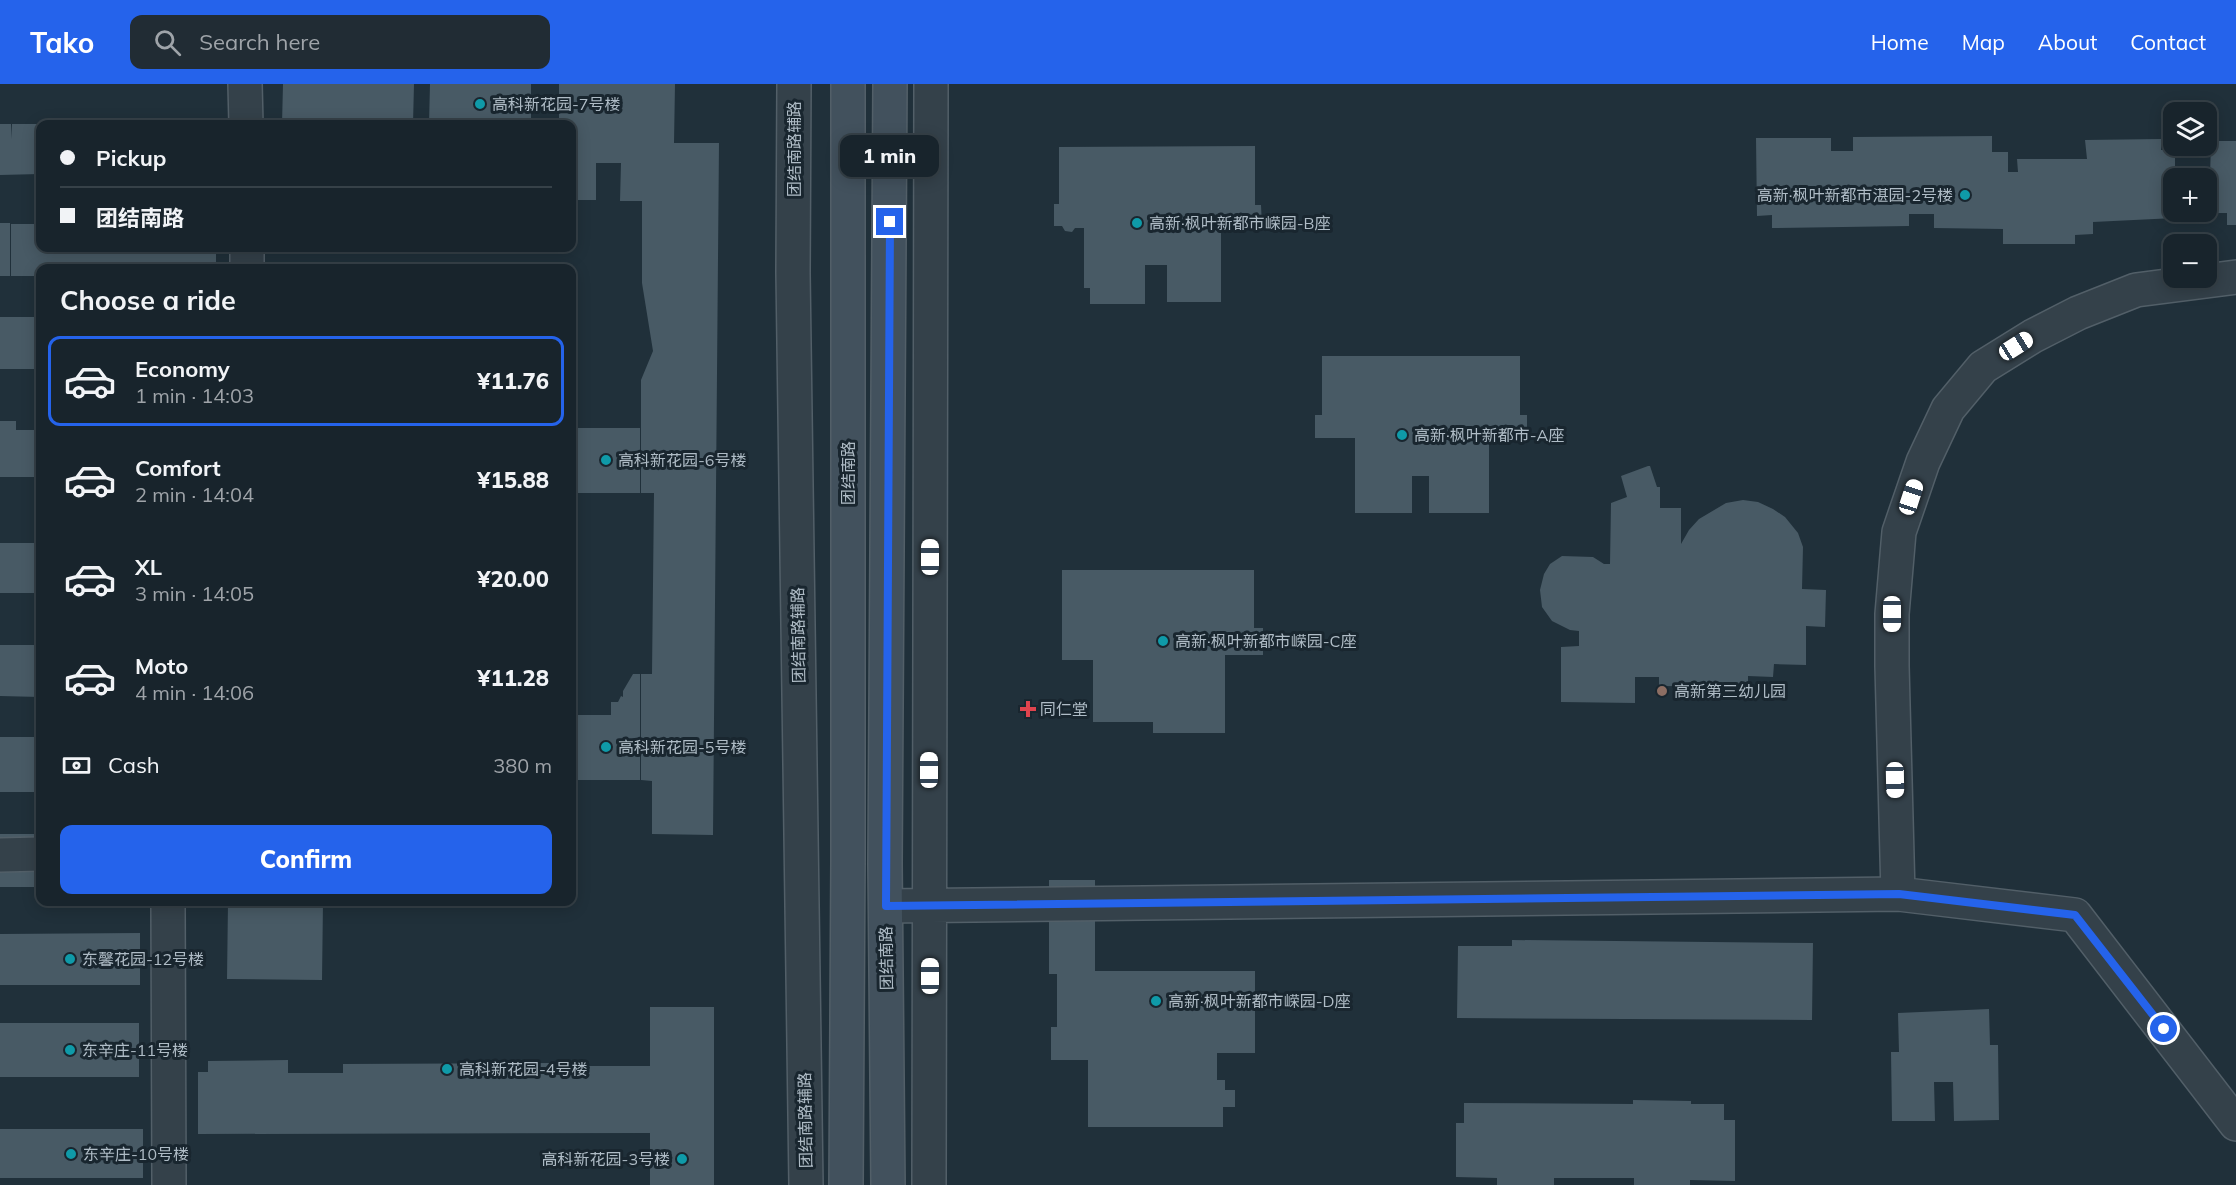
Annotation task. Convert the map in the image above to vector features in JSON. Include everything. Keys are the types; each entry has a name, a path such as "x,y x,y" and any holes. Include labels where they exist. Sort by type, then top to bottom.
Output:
{"main road":[{"name":"团结南路","path":"846,1185 848,84"},
{"name":"团结南路","path":"888,1185 886,906 890,84"}],"street":[{"path":"245,84 246,120"},
{"name":"团结南路辅路","path":"794,84 793,273 806,1185"},
{"path":"929,1185 931,84"},
{"path":"1899,894 1892,656 1892,614 1899,532 1923,462 1948,409 1983,367 2033,336 2078,313 2136,290 2236,277"},
{"path":"0,855 36,854"},
{"path":"886,906 1899,894 2075,915 2236,1124"},
{"path":"168,906 169,1185"}],"building":[{"path":"283,84 414,84 413,120 282,120"},
{"name":"高科新花园-7号楼","path":"430,84 531,84 531,120 429,120"},
{"path":"559,84 675,84 674,143 719,143 713,835 652,834 652,781 641,780 641,674 652,674 654,493 641,493 641,380 653,351 642,283 642,201 620,201 621,163 596,163 596,200 576,200 576,120 559,120"},
{"path":"0,124 11,124 12,139 12,124 36,124 36,174 0,175"},
{"name":"高新·枫叶新都市湛园-2号楼","path":"1992,136 1992,152 2008,152 2008,172 2018,172 2017,159 2087,159 2085,140 2161,139 2163,156 2175,156 2175,168 2163,168 2163,219 2093,222 2093,234 2075,235 2075,244 2003,244 2003,229 1934,228 1934,214 1909,214 1909,226 1772,228 1772,215 1757,216 1756,138 1831,138 1831,151 1853,151 1853,137"},
{"path":"2217,141 2236,141 2236,225 2227,225 2227,213 2217,213 2217,168 2210,168 2211,156 2217,156"},
{"name":"高新·枫叶新都市嵘园-B座","path":"1255,146 1255,205 1261,205 1262,226 1237,231 1235,220 1221,220 1221,302 1167,302 1167,265 1145,265 1145,304 1090,304 1090,288 1084,288 1084,228 1075,228 1072,232 1065,231 1062,226 1054,226 1054,204 1059,204 1059,147"},
{"path":"0,223 10,223 10,276 0,276"},
{"path":"11,224 36,224 36,252 216,252 216,264 36,264 36,276 11,276"},
{"path":"0,317 36,317 36,369 0,369"},
{"name":"高新·枫叶新都市-A座","path":"1322,356 1520,356 1520,415 1527,415 1527,440 1501,440 1501,432 1489,431 1489,513 1429,513 1429,476 1412,476 1412,513 1355,513 1355,438 1315,438 1315,415 1322,415"},
{"path":"0,421 16,421 16,430 36,430 36,477 0,477"},
{"name":"高科新花园-6号楼","path":"576,428 640,428 640,493 576,493"},
{"path":"1650,466 1657,487 1660,487 1660,508 1681,508 1681,544 1699,519 1726,503 1743,500 1758,502 1773,509 1785,517 1798,533 1803,547 1802,589 1826,590 1825,627 1806,626 1806,665 1774,664 1773,677 1748,676 1748,687 1662,686 1659,685 1659,677 1635,677 1635,703 1561,702 1561,647 1579,646 1579,631 1570,630 1552,621 1542,607 1540,590 1544,574 1550,564 1562,556 1593,557 1604,564 1610,564 1611,503 1627,497 1621,476"},
{"path":"0,543 36,543 36,593 0,593"},
{"name":"高新·枫叶新都市嵘园-C座","path":"1062,570 1254,570 1254,628 1263,628 1263,655 1225,655 1225,733 1153,733 1153,722 1093,722 1093,660 1062,660"},
{"path":"0,645 36,645 36,697 0,696"},
{"name":"高科新花园-5号楼","path":"633,674 640,674 640,780 576,780 576,715 611,715 611,702 618,702 621,696 623,697 623,691"},
{"path":"0,737 36,737 36,792 0,792"},
{"path":"0,834 36,834 36,887 0,887"},
{"name":"高新·枫叶新都市嵘园-D座","path":"1049,880 1095,880 1095,971 1255,971 1255,1053 1217,1053 1217,1080 1225,1080 1225,1090 1235,1090 1235,1107 1223,1107 1223,1127 1088,1127 1088,1060 1051,1060 1051,1027 1057,1027 1057,974 1049,974"},
{"path":"228,906 323,906 322,980 227,979"},
{"name":"东馨花园-12号楼","path":"140,933 140,985 0,985 0,934"},
{"path":"1512,940 1813,943 1812,1020 1457,1018 1458,946 1512,946"},
{"name":"高科新花园-4号楼","path":"650,1007 714,1007 714,1185 650,1185 650,1133 198,1134 198,1072 208,1072 208,1061 288,1060 288,1073 343,1073 343,1064 552,1063 552,1073 585,1073 585,1066 650,1066"},
{"path":"1989,1009 1990,1045 1998,1045 1999,1120 1954,1121 1953,1082 1934,1082 1935,1121 1892,1121 1891,1052 1899,1052 1898,1013"},
{"name":"东辛庄-11号楼","path":"0,1023 139,1023 139,1077 0,1077"},
{"path":"1633,1100 1724,1104 1724,1120 1735,1120 1735,1181 1690,1180 1690,1185 1634,1185 1634,1178 1554,1178 1554,1185 1497,1185 1497,1178 1456,1177 1456,1123 1464,1123 1464,1103 1633,1104"},
{"name":"东辛庄-10号楼","path":"0,1129 143,1129 143,1178 0,1178"}],"place":[{"name":"高科新花园-7号楼","path":"480,104"},
{"name":"高新·枫叶新都市湛园-2号楼","path":"1965,195"},
{"name":"高新·枫叶新都市嵘园-B座","path":"1137,223"},
{"name":"高新·枫叶新都市-A座","path":"1402,435"},
{"name":"高科新花园-6号楼","path":"606,460"},
{"name":"高新·枫叶新都市嵘园-C座","path":"1163,641"},
{"name":"高新第三幼儿园","path":"1662,691"},
{"name":"同仁堂","path":"1028,709"},
{"name":"高科新花园-5号楼","path":"606,747"},
{"name":"东馨花园-12号楼","path":"70,959"},
{"name":"高新·枫叶新都市嵘园-D座","path":"1156,1001"},
{"name":"东辛庄-11号楼","path":"70,1050"},
{"name":"高科新花园-4号楼","path":"447,1069"},
{"name":"东辛庄-10号楼","path":"71,1154"},
{"name":"高科新花园-3号楼","path":"682,1159"}],"route":[{"path":"890,222 886,906 1899,894 2075,915 2164,1029"}]}
